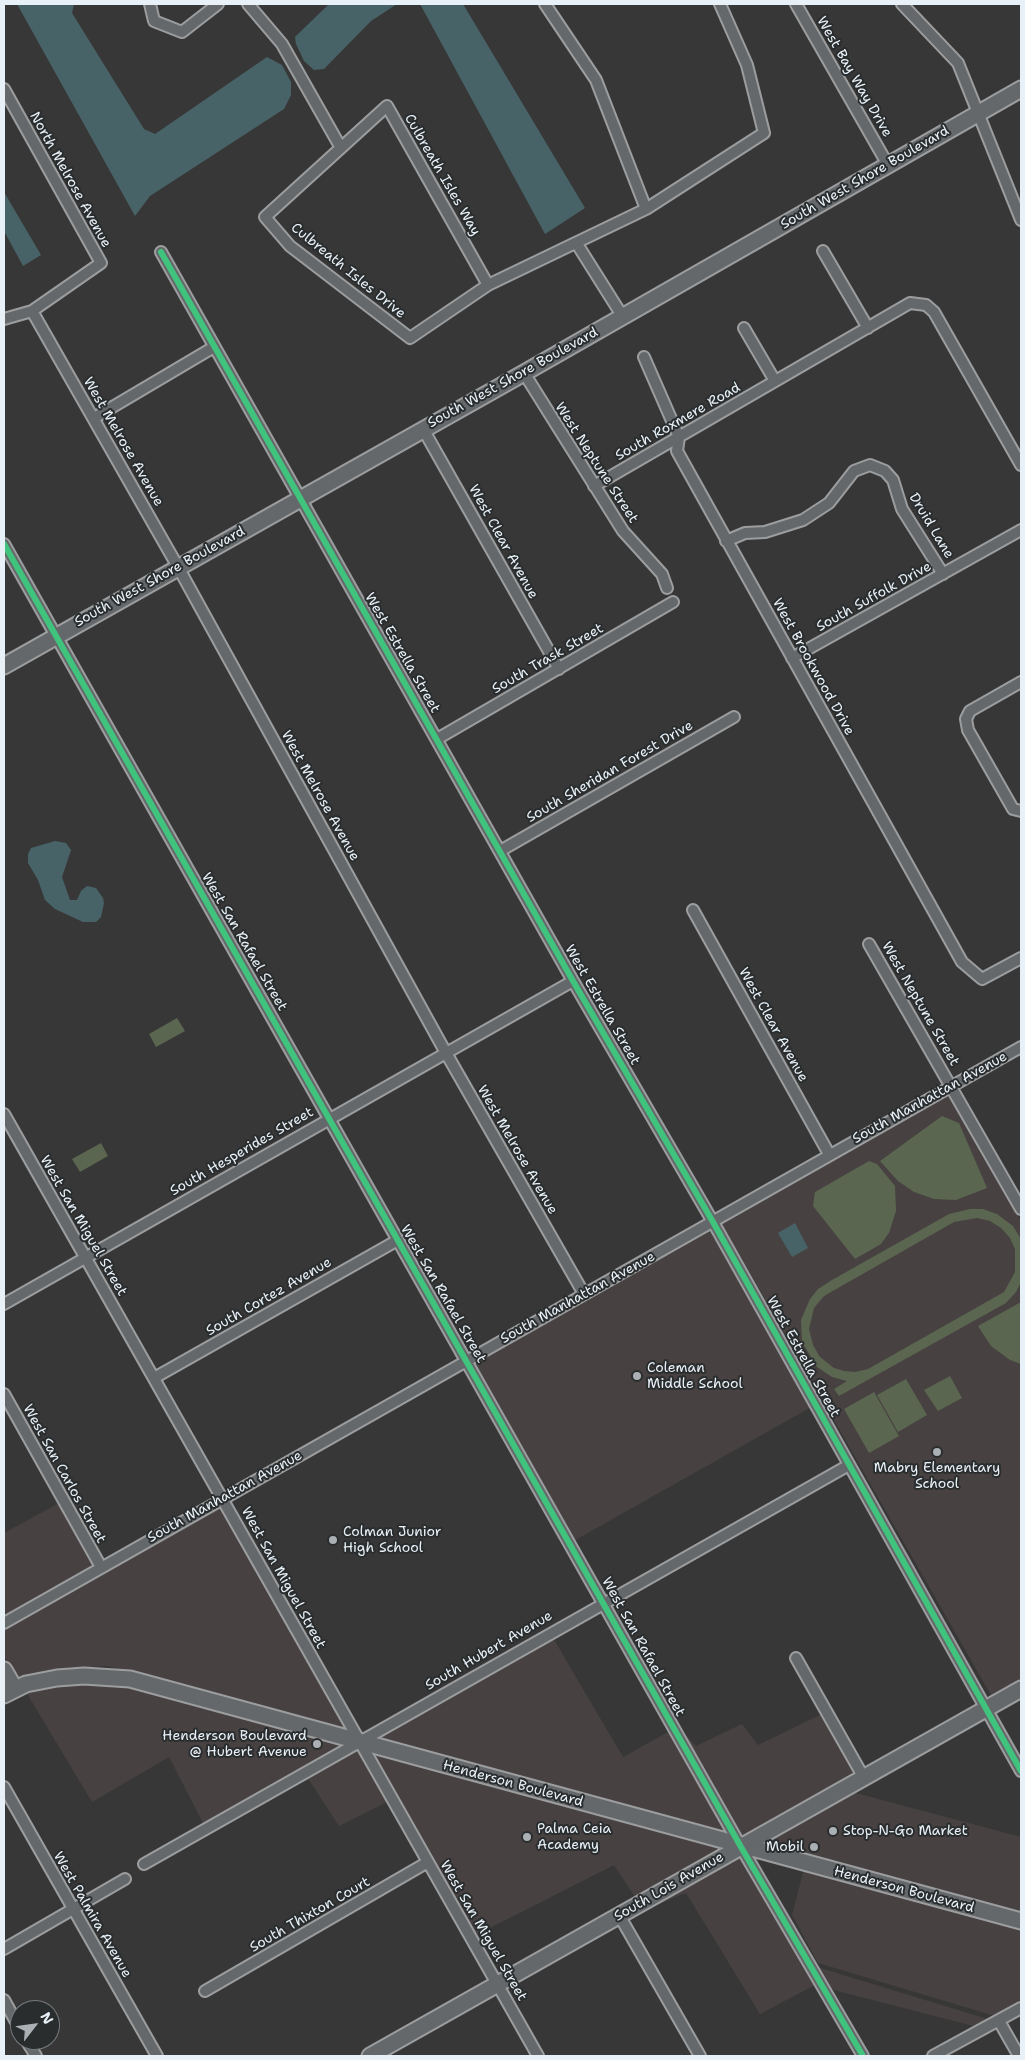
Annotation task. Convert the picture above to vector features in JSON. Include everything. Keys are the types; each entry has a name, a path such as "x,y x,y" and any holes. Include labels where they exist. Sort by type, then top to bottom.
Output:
{"street":[{"path":"150,4 154,21 182,32 218,4"},
{"path":"248,4 282,44 341,148"},
{"path":"545,4 596,80 646,208 764,133 747,65 720,4"},
{"name":"West Bay Way Drive","path":"796,4 888,165"},
{"path":"902,4 958,63 1021,220"},
{"name":"North Melrose Avenue","path":"4,89 101,263 32,311"},
{"name":"South West Shore Boulevard","path":"4,666 623,317 1021,89"},
{"name":"Culbreath Isles Way","path":"341,148 387,106 488,285"},
{"name":"Culbreath Isles Drive","path":"341,148 265,217 290,246 410,338 488,285 577,244 646,208"},
{"path":"577,244 623,317"},
{"path":"823,251 868,328"},
{"name":"West Estrella Street","path":"161,252 573,981 713,1222 1021,1771"},
{"name":"South Roxmere Road","path":"594,486 910,303 926,304 934,312 1021,465"},
{"path":"4,319 32,311"},
{"name":"West Melrose Avenue","path":"32,311 178,567 446,1053 584,1294"},
{"path":"744,328 775,381"},
{"path":"94,418 214,347"},
{"name":"West Brookwood Drive","path":"644,357 679,437 677,451 962,962 982,979 1021,958"},
{"name":"West Neptune Street","path":"524,373 623,531 662,574 667,588"},
{"name":"West Clear Avenue","path":"423,429 558,669"},
{"name":"Druid Lane","path":"726,541 745,533 765,532 803,520 829,503 854,471 870,465 885,471 893,480 902,510 943,574"},
{"name":"South Suffolk Drive","path":"792,658 1021,530"},
{"name":"West San Rafael Street","path":"4,544 741,1847 864,2056"},
{"name":"South Trask Street","path":"437,740 673,602"},
{"path":"1021,682 970,711 966,719 968,730 1013,809 1021,811"},
{"name":"South Sheridan Forest Drive","path":"500,852 734,717"},
{"name":"West Clear Avenue","path":"694,910 829,1154"},
{"name":"West Neptune Street","path":"869,944 1021,1209"},
{"name":"South Hesperides Street","path":"4,1304 573,981"},
{"name":"South Manhattan Avenue","path":"4,1623 713,1222 829,1154 1021,1047"},
{"name":"West San Miguel Street","path":"4,1114 538,2056"},
{"name":"South Cortez Avenue","path":"154,1378 398,1240"},
{"name":"West San Carlos Street","path":"4,1394 101,1567"},
{"name":"South Hubert Avenue","path":"144,1864 849,1465"},
{"path":"796,1658 864,1778"},
{"path":"4,1670 7,1690"},
{"name":"Henderson Boulevard","path":"7,1690 26,1684 63,1677 130,1679 741,1847 1021,1921"},
{"name":"South Lois Avenue","path":"374,2055 1021,1689"},
{"name":"West Palmira Avenue","path":"4,1787 157,2056"},
{"name":"South Thixton Court","path":"206,1991 428,1862"},
{"path":"4,1949 125,1879"},
{"path":"620,1915 700,2056"},
{"path":"933,2056 1021,2008"},
{"path":"998,2021 1019,2056"}],"shaded area":[{"name":"Mabry Elementary School","path":"947,1090 1021,1221 1021,1680 992,1697 722,1224"},
{"name":"Coleman Middle School","path":"713,1222 815,1405 570,1543 467,1360"},
{"path":"59,1503 94,1566 4,1619 4,1533"},
{"path":"221,1507 348,1733 107,1666 61,1668 17,1678 4,1656 4,1630"},
{"path":"553,1638 623,1757 670,1731 730,1838 372,1740"},
{"path":"104,1676 346,1743 204,1825 169,1757 92,1802 23,1687"},
{"path":"822,1714 857,1776 743,1840 681,1730 696,1746 742,1724 758,1745"},
{"path":"357,1748 387,1802 339,1826 307,1777"},
{"path":"370,1750 728,1848 637,1900 614,1865 476,1935"},
{"path":"852,1792 1021,1837 1021,2004 998,2017 818,1963 792,1915 808,1854 770,1844 770,1839"},
{"path":"738,1853 815,1985 760,2014 686,1893 643,1910"},
{"path":"817,1967 991,2020 977,2027 830,1989"}],"green space":[{"path":"177,1018 185,1031 156,1047 149,1034"},
{"path":"942,1116 959,1123 987,1188 956,1200 934,1199 914,1192 898,1181 880,1161"},
{"path":"101,1143 108,1156 80,1172 72,1159"},
{"path":"869,1161 877,1164 895,1186 896,1211 889,1233 881,1244 855,1259 813,1206 815,1192"},
{"path":"970,1209 983,1209 997,1214 1013,1226 1021,1239 1021,1282 1016,1292 1006,1303 839,1396 834,1389 847,1381 832,1377 817,1367 802,1342 801,1320 810,1299 818,1289 832,1280 949,1214","holes":["977,1218 990,1221 1001,1228 1010,1238 1015,1249 1015,1272 1004,1292 868,1369 855,1372 844,1371 834,1368 820,1357 813,1345 809,1329 814,1308 824,1296 954,1222"]},
{"path":"1021,1302 1021,1364 1010,1360 991,1346 978,1326"},
{"path":"950,1376 962,1398 938,1411 924,1390"},
{"path":"906,1379 927,1415 898,1432 877,1395"},
{"path":"874,1392 899,1436 869,1453 844,1409"}],"water":[{"path":"17,4 74,4 72,13 144,129 155,134 267,57 282,65 291,82 291,95 284,109 150,196 135,216"},
{"path":"329,4 397,4 371,21 324,69 314,70 304,61 296,44 295,37"},
{"path":"420,4 463,4 585,208 545,234"},
{"path":"4,192 41,255 23,266 4,231"},
{"path":"55,841 66,843 71,850 62,877 70,900 77,900 81,891 87,886 96,888 103,898 104,903 101,917 96,922 83,922 55,909 45,900 38,880 28,863 28,854 31,848"},
{"path":"795,1223 808,1248 792,1257 778,1233"}],"cycle path":[{"path":"161,252 573,981 713,1222 1021,1771"},
{"path":"4,544 741,1847 863,2056"}],"place":[{"name":"Coleman Middle School","path":"637,1376"},
{"name":"Mabry Elementary School","path":"937,1452"},
{"name":"Colman Junior High School","path":"333,1540"},
{"name":"Henderson Boulevard @ Hubert Avenue","path":"317,1744"},
{"name":"Stop-N-Go Market","path":"833,1831"},
{"name":"Palma Ceia Academy","path":"527,1837"},
{"name":"Mobil","path":"814,1847"}]}
